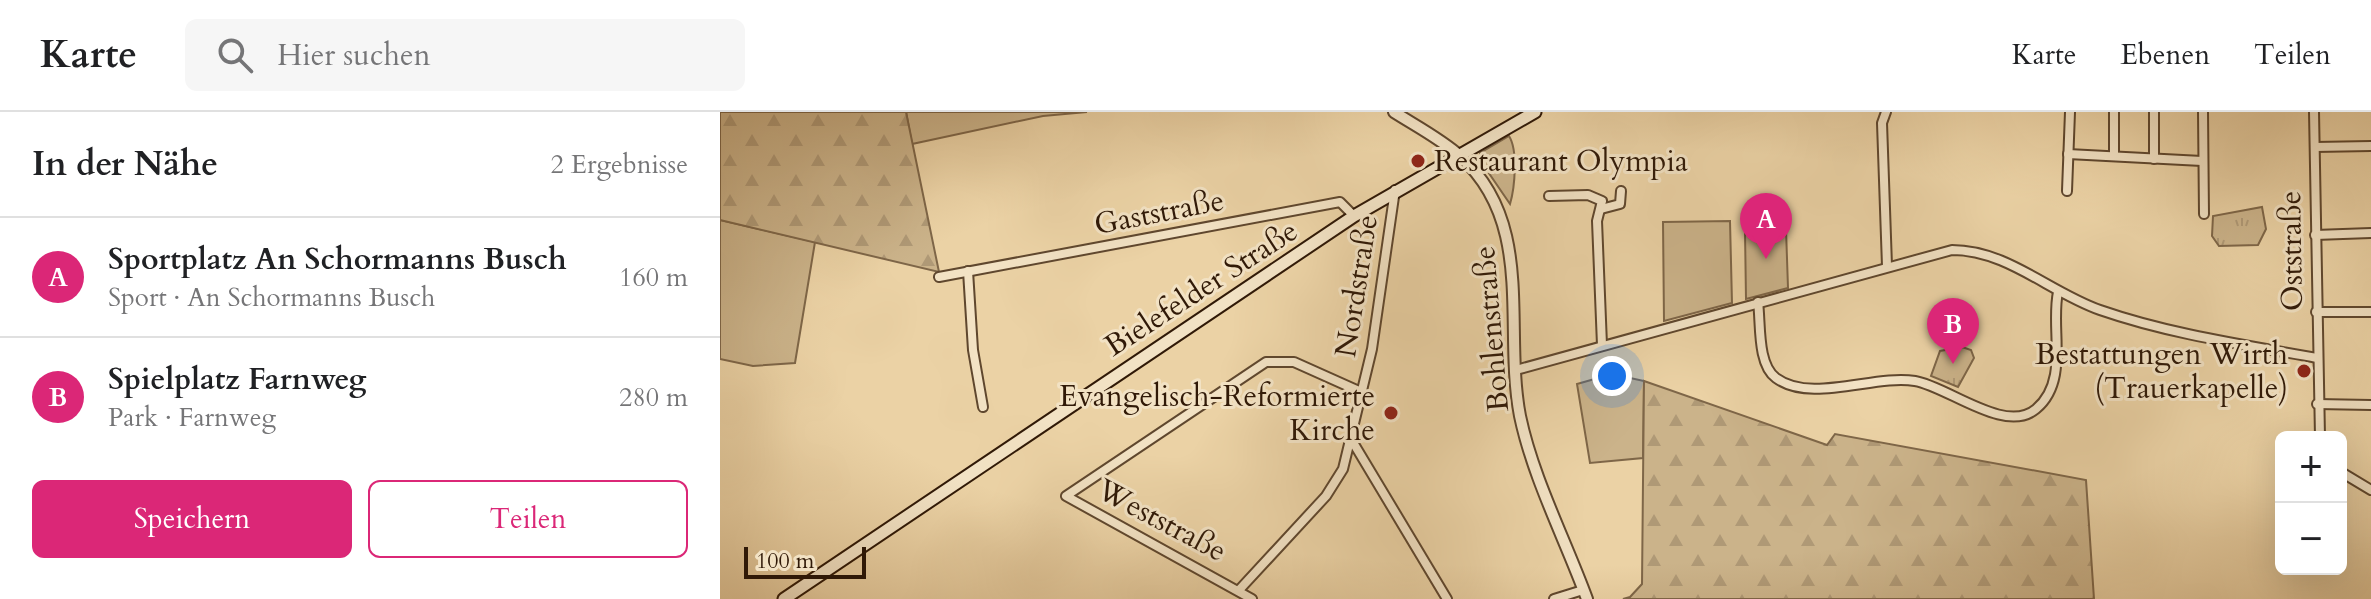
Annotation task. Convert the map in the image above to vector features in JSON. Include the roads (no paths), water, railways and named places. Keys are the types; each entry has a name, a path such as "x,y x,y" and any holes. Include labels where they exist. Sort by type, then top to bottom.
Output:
{"main road":[{"name":"Bielefelder Straße","path":"784,599 1354,216 1529,114"}],"street":[{"name":"Bohlenstraße","path":"1394,112 1459,155 1495,201 1506,230 1512,267 1516,370 1525,435 1582,594"},
{"path":"1886,112 1882,123 1887,266"},
{"path":"2067,191 2070,112"},
{"path":"2114,112 2114,154"},
{"path":"2154,112 2154,159"},
{"path":"2203,112 2204,214"},
{"name":"Oststraße","path":"2314,112 2319,431"},
{"path":"2315,147 2371,146"},
{"path":"2068,154 2202,161"},
{"name":"Nordstraße","path":"1240,589 1326,496 1343,469 1372,349 1396,189"},
{"path":"1549,196 1588,195 1602,205 1620,204 1621,191"},
{"name":"Gaststraße","path":"939,277 1340,202 1354,216"},
{"path":"1602,205 1597,221 1602,345"},
{"path":"2315,235 2371,233"},
{"path":"1516,370 1952,250 1979,252 2008,262 2058,292 2101,310 2152,324 2317,358"},
{"path":"968,271 973,350 983,407"},
{"path":"1758,302 1764,354 1771,374 1779,381 1829,388 1910,380 1999,416 2033,412 2049,389 2058,358 2054,310 2058,292"},
{"path":"2316,312 2371,312"},
{"name":"Weststraße","path":"1240,589 1066,496 1266,362 1294,362 1361,392"},
{"path":"2317,404 2371,405"},
{"path":"1351,439 1447,599"},
{"path":"2347,476 2371,490"},
{"path":"1240,589 1252,599"},
{"path":"1554,599 1582,594"}],"place":[{"name":"Restaurant Olympia","path":"1418,161"},
{"name":"Sportplatz An Schormanns Busch","path":"1766,259"},
{"name":"Spielplatz Farnweg","path":"1953,364"},
{"name":"Bestattungen Wirth (Trauerkapelle)","path":"2304,371"},
{"name":"Evangelisch-Reformierte Kirche","path":"1391,413"}]}
